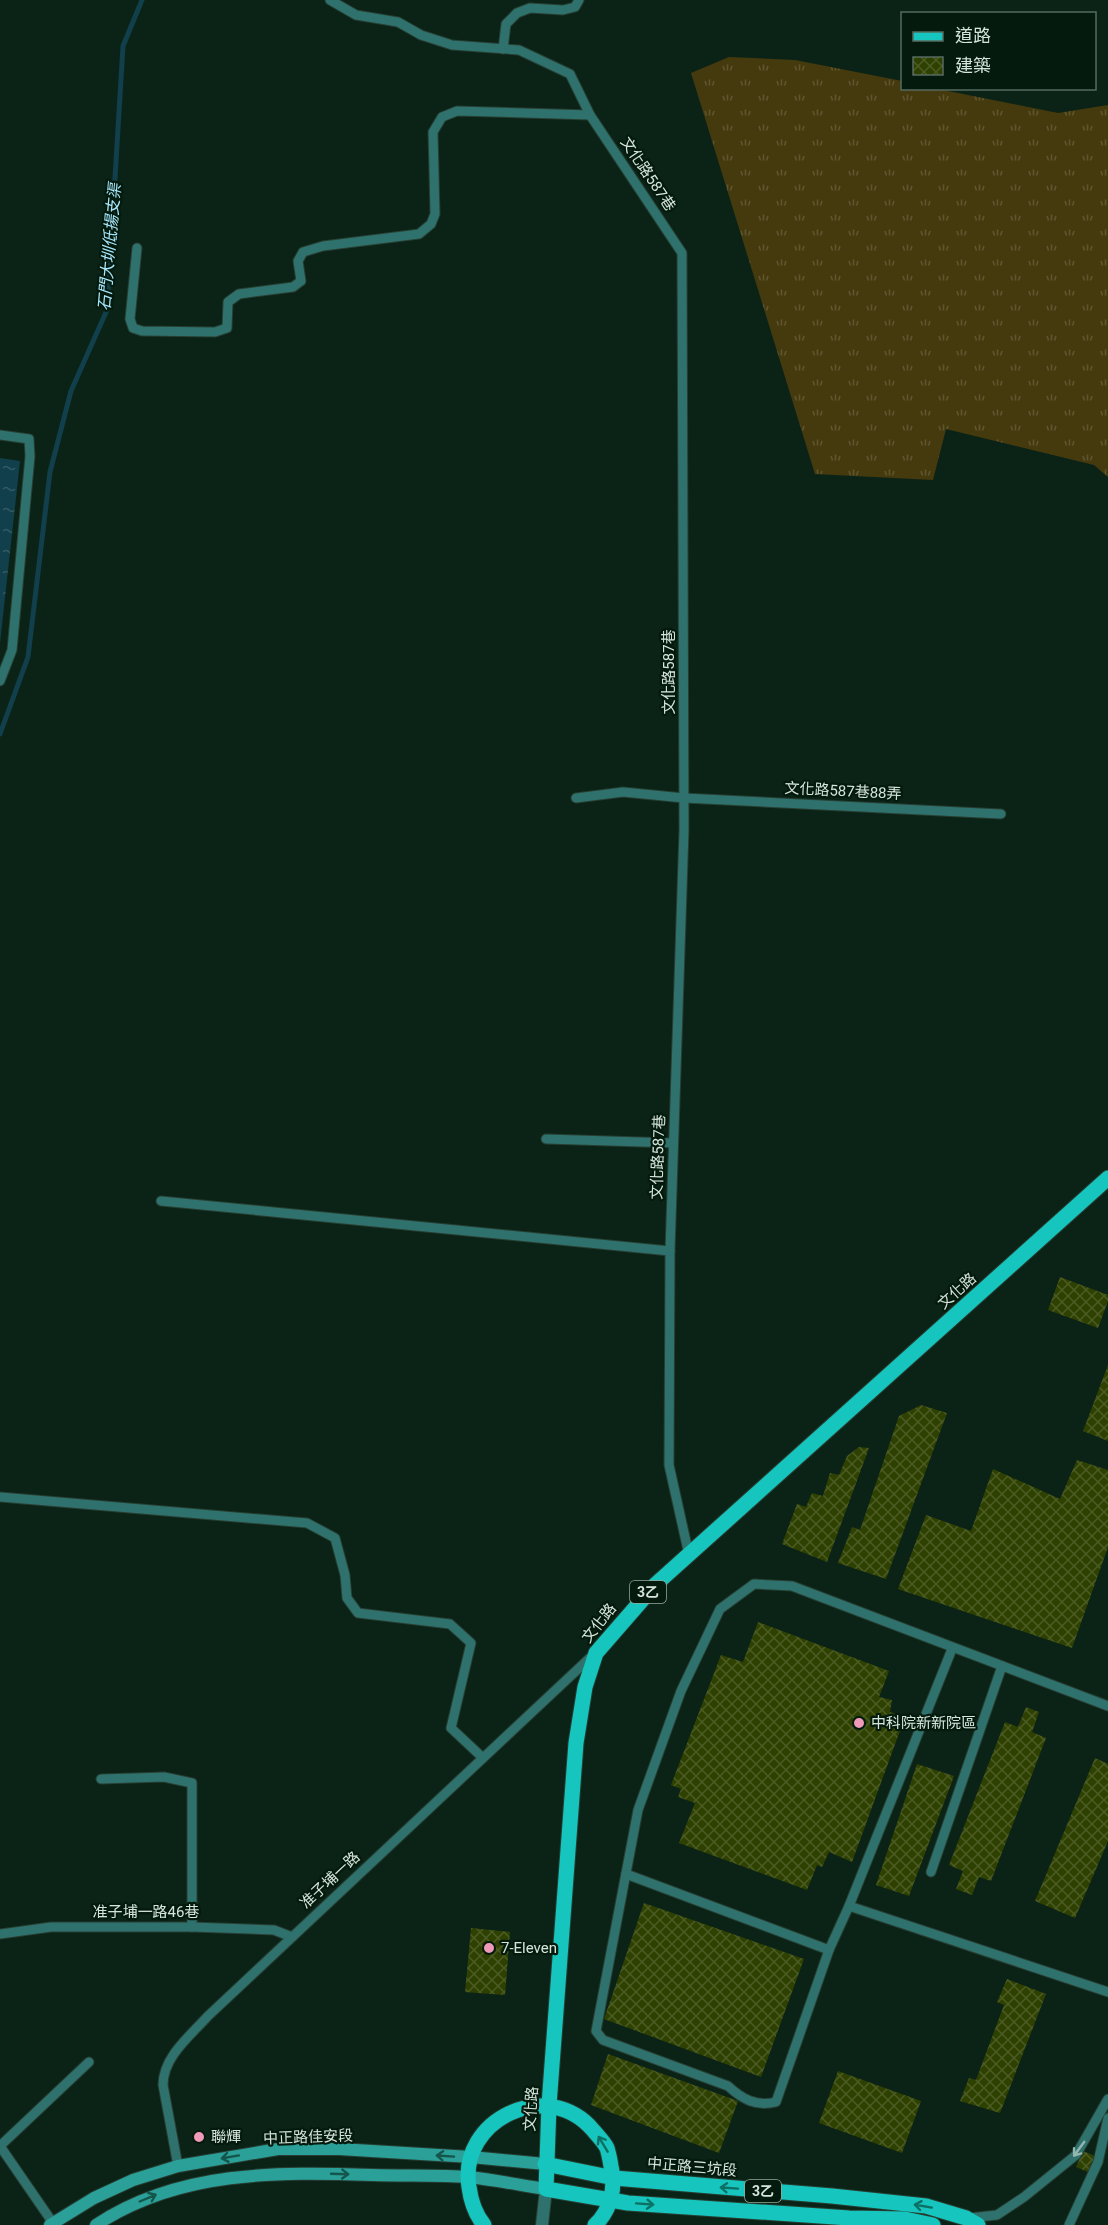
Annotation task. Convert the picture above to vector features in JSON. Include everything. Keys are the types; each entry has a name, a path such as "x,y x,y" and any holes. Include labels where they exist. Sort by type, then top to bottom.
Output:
{"main road":[{"name":"文化路","path":"546,2188 545,2164 576,1743 585,1687 596,1653 656,1584 1108,1178"},
{"path":"484,2225 471,2203 467,2177 471,2157 481,2136 497,2120 520,2109 549,2105 563,2109 584,2120 606,2146 614,2178 610,2200 602,2218 595,2225"},
{"name":"中正路佳安段","path":"52,2224 94,2198 134,2180 178,2166 278,2149 339,2149 545,2164"},
{"name":"中正路三坑段","path":"545,2164 614,2178 926,2206 972,2221"},
{"path":"96,2225 150,2196 190,2184 244,2175 467,2177 546,2188"},
{"name":"3乙","path":"546,2188 628,2203 905,2219 933,2225"}],"street":[{"name":"文化路","path":"542,2225 546,2188"}],"lane":[{"name":"文化路587巷","path":"330,0 356,15 398,22 421,35 452,45 519,50 570,74 590,115 682,253 684,798 670,1251 669,1465 688,1555"},
{"path":"503,49 506,24 517,13 530,8 563,10 575,7 579,0"},
{"path":"137,248 130,320 133,328 142,331 215,332 226,328 228,303 238,294 293,287 302,281 298,261 303,252 323,246 419,234 431,224 435,214 433,132 441,117 457,111 590,115"},
{"path":"0,435 28,439 30,456 12,650 0,681"},
{"name":"文化路587巷88弄","path":"576,798 623,792 684,798 1001,814"},
{"path":"546,1139 673,1143"},
{"path":"161,1201 670,1251"},
{"path":"0,1497 307,1523 335,1538 345,1575 347,1598 358,1613 450,1624 471,1643 451,1728 483,1758"},
{"path":"952,1649 849,1906 829,1950 776,2102 765,2105 742,2099 729,2086 603,2040 596,2031 638,1810 681,1691 720,1610 754,1584 792,1586 952,1649 1108,1706"},
{"name":"准子埔一路","path":"178,2166 163,2085 163,2073 172,2056 208,2016 596,1653"},
{"path":"931,1872 1002,1666"},
{"path":"101,1779 164,1777 192,1783 192,1927"},
{"path":"626,1874 829,1950"},
{"path":"849,1906 1108,1992"},
{"name":"准子埔一路46巷","path":"0,1934 51,1927 192,1927 273,1930 292,1937"},
{"path":"52,2224 0,2146 89,2062"},
{"path":"972,2221 997,2215 1077,2155 1108,2099"},
{"path":"1069,2225 1098,2162 1108,2118"}],"green space":[{"path":"729,57 795,60 901,81 901,90 943,90 1058,113 1108,105 1108,477 1094,465 946,429 933,480 815,474 691,73"}],"water":[{"path":"0,458 20,461 0,643"}],"building":[{"path":"1060,1277 1108,1295 1098,1328 1048,1310"},
{"path":"1108,1365 1108,1441 1083,1431"},
{"path":"921,1405 947,1413 886,1579 838,1563 852,1527 860,1530 899,1416"},
{"path":"859,1447 869,1448 827,1562 782,1544 797,1504 806,1507 812,1493 823,1496 830,1473 839,1475 847,1456"},
{"path":"1077,1460 1108,1470 1108,1547 1072,1648 898,1589 926,1515 971,1531 993,1469 1060,1499"},
{"path":"758,1622 889,1671 879,1697 892,1700 890,1712 905,1717 852,1862 829,1852 822,1867 817,1865 807,1890 679,1843 695,1803 678,1797 681,1789 671,1785 721,1655 743,1662"},
{"path":"1026,1707 1039,1712 1032,1732 1046,1738 991,1881 979,1877 972,1895 956,1889 963,1871 949,1865 1005,1722 1018,1727"},
{"path":"1095,1758 1108,1764 1108,1841 1075,1918 1035,1901"},
{"path":"917,1764 954,1776 909,1896 876,1885"},
{"path":"644,1903 804,1959 761,2077 604,2019"},
{"name":"7-Eleven","path":"471,1928 510,1932 505,1995 465,1992"},
{"path":"1007,1979 1046,1994 1000,2113 960,2101 969,2078 976,2080 1004,2005 997,2002"},
{"path":"608,2054 738,2101 719,2153 591,2105"},
{"path":"838,2071 921,2101 902,2153 819,2123"},
{"path":"1083,2151 1095,2156 1088,2172 1076,2167"}],"waterway":[{"name":"石門大圳低揚支渠","path":"0,734 28,657 50,472 71,391 107,310 123,46 142,0"}],"place":[{"name":"中科院新新院區","path":"859,1723"},
{"name":"7-Eleven","path":"489,1948"},
{"name":"聯輝","path":"199,2137"}]}
